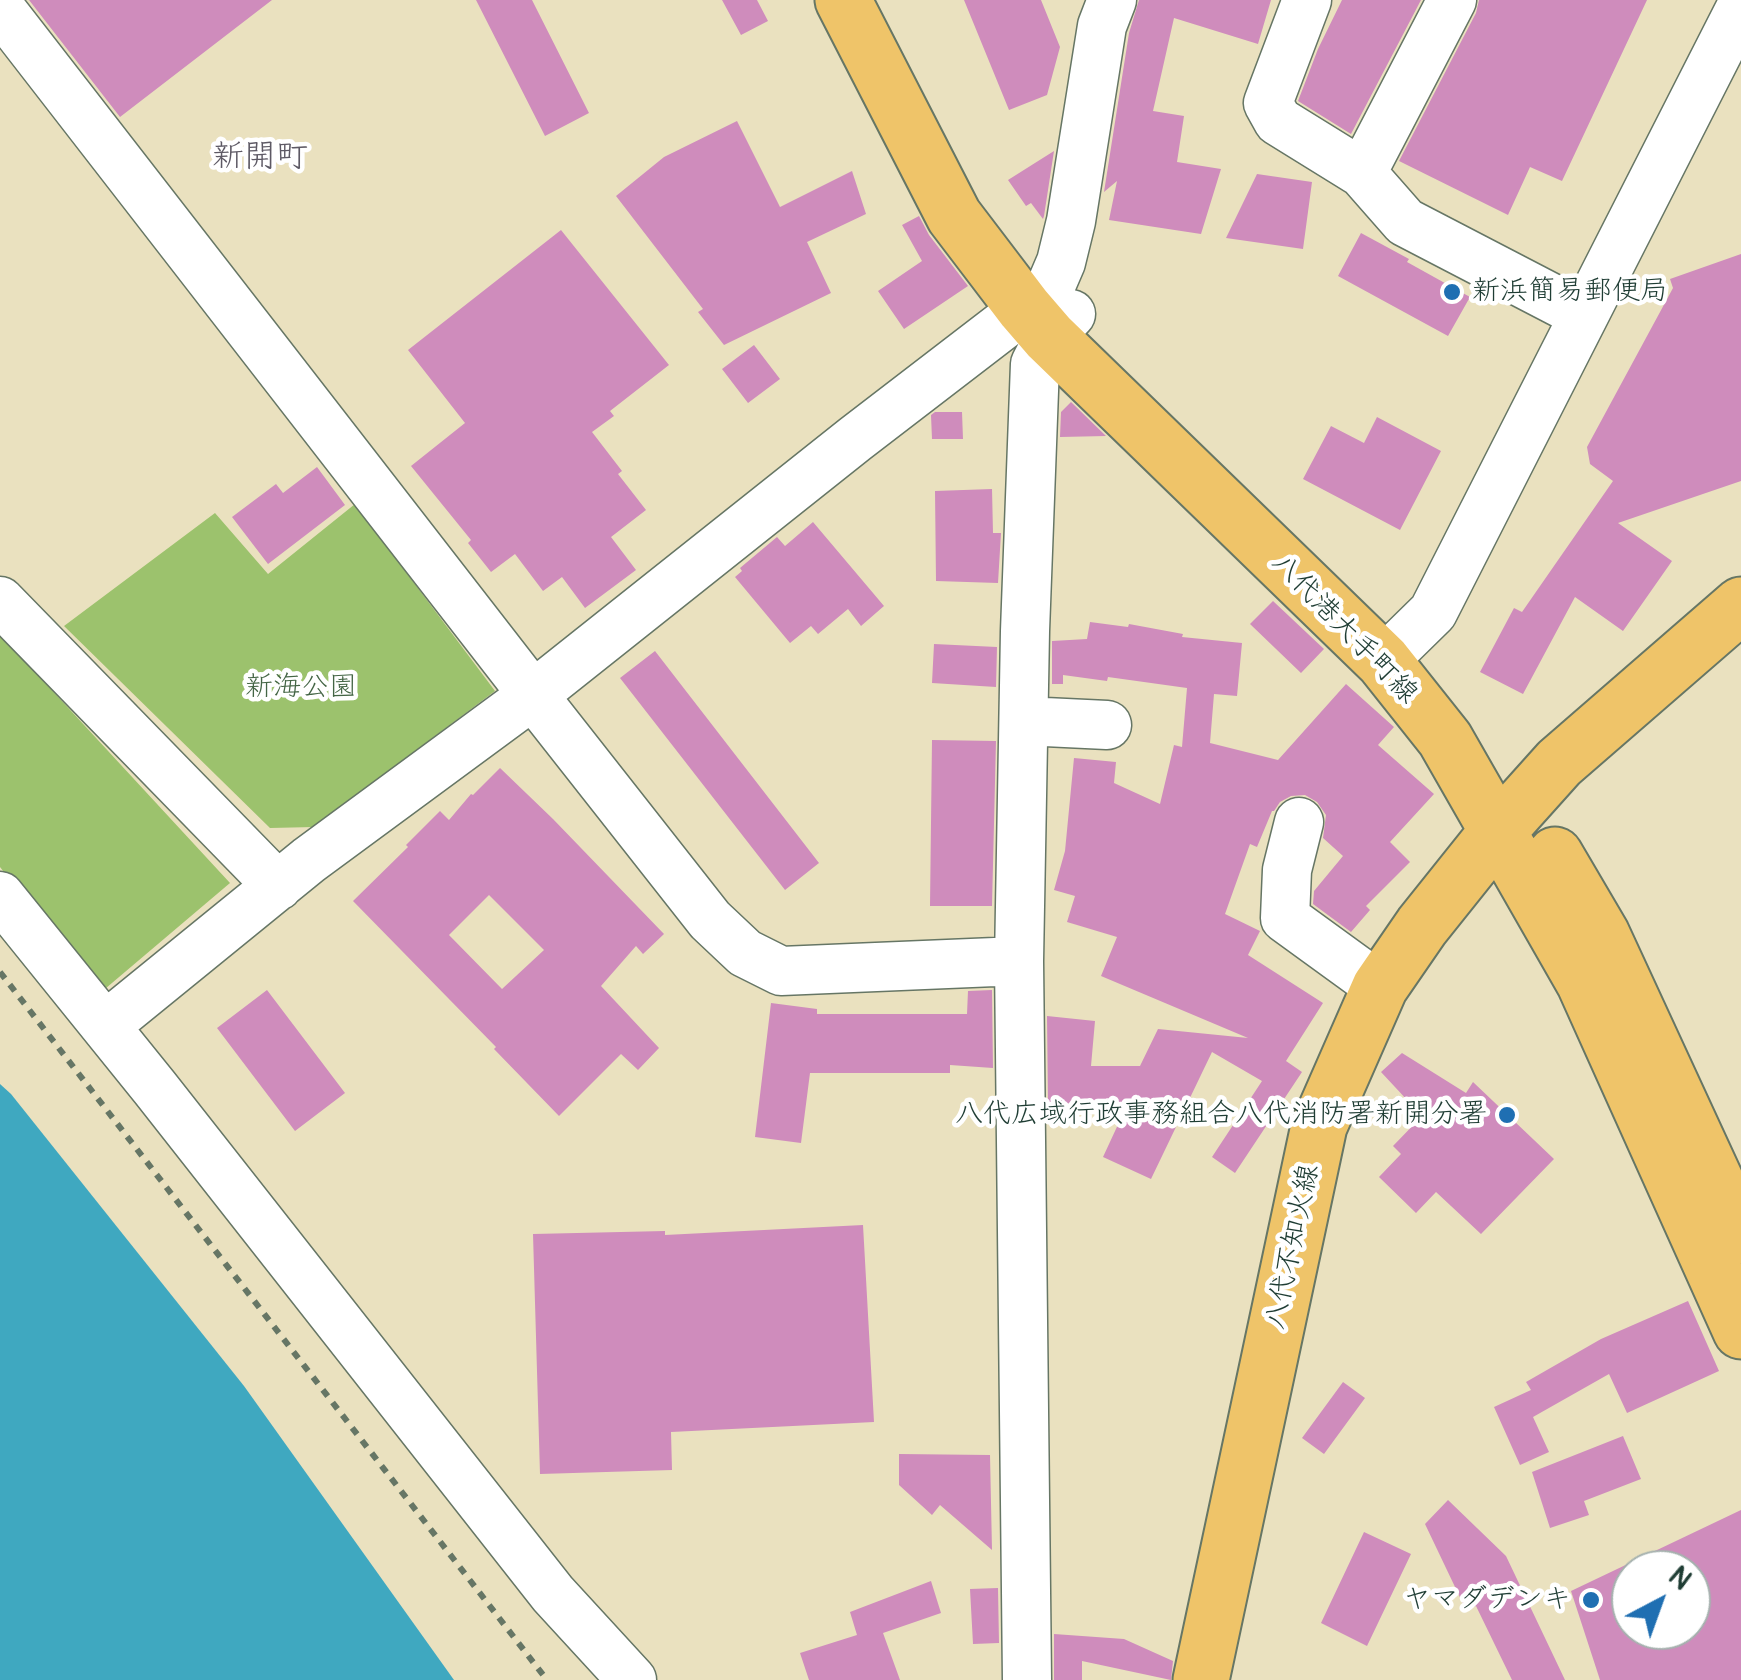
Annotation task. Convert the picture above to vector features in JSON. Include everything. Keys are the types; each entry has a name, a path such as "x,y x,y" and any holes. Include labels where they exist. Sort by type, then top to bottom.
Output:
{"main road":[{"name":"八代港大手町線","path":"843,0 954,216 1395,650 1470,717 1741,1331"},
{"name":"八代港大手町線","path":"882,0 979,195 1048,312"},
{"name":"八代不知火線","path":"1200,1680 1318,1126 1380,987 1422,926 1559,763 1741,605"},
{"name":"八代港大手町線","path":"1511,817 1602,935 1741,1236"}],"street":[{"path":"1027,1680 1020,961 1034,364 1071,221 1102,26 1112,0"},
{"path":"1307,0 1268,104 1278,121 1362,174 1405,222 1584,315"},
{"path":"1362,174 1452,0"},
{"path":"1395,650 1433,612 1741,7"},
{"path":"0,8 532,695 710,920 745,953 781,971 1020,961"},
{"path":"105,1026 278,886 1048,312"},
{"path":"0,601 278,886"},
{"path":"1024,722 1107,724"},
{"path":"1299,822 1287,870 1285,918 1380,987"},
{"path":"0,896 553,1594 632,1680"}],"path":[{"path":"0,972 547,1680"}],"green space":[{"name":"新海公園","path":"355,504 495,691 314,827 270,828 64,626 215,513 268,574"},
{"path":"0,634 230,883 99,994 0,867"}],"water":[{"path":"0,1084 244,1386 454,1680 0,1680"}],"building":[{"path":"29,0 272,0 120,117"},
{"path":"476,0 532,0 589,113 545,136"},
{"path":"722,0 757,0 768,21 741,35"},
{"path":"964,0 1041,0 1060,47 1047,95 1009,110"},
{"path":"1139,0 1271,0 1258,44 1174,18 1153,111 1184,116 1177,162 1221,169 1201,234 1109,220 1117,181 1104,192 1129,33"},
{"path":"1342,0 1421,0 1351,134 1298,101"},
{"path":"1479,0 1647,0 1562,181 1530,167 1508,215 1399,161 1476,13"},
{"path":"737,121 780,207 852,171 866,214 807,242 831,293 724,345 698,312 703,309 616,196 664,157"},
{"path":"1054,151 1043,219 1031,203 1026,206 1008,180"},
{"path":"1257,174 1312,182 1303,249 1226,238"},
{"path":"919,216 968,286 904,329 878,291 922,261 902,225"},
{"path":"561,230 669,365 610,411 614,416 592,432 646,510 611,537 636,570 585,608 562,577 543,591 515,554 491,572 468,543 471,540 411,466 465,423 408,350"},
{"path":"1361,233 1470,297 1448,336 1338,276"},
{"path":"1741,254 1741,481 1618,523 1672,561 1623,631 1575,597 1523,694 1480,672 1514,608 1522,612 1613,481 1590,464 1587,447 1673,288 1670,279"},
{"path":"754,345 780,379 748,403 722,369"},
{"path":"1071,402 1106,436 1060,437 1061,412"},
{"path":"962,412 963,439 932,439 931,415"},
{"path":"1377,417 1441,451 1400,530 1303,479 1331,426 1364,443"},
{"path":"317,467 345,505 268,564 232,517 276,484 283,493"},
{"path":"992,489 993,533 1001,533 998,583 936,581 935,491"},
{"path":"813,522 884,606 861,626 848,609 818,634 811,626 790,643 735,577 742,571 740,568 777,537 785,546"},
{"path":"1273,601 1324,649 1301,673 1250,624"},
{"path":"1090,622 1128,627 1129,624 1183,634 1182,637 1242,643 1237,696 1214,694 1210,743 1278,760 1346,684 1394,727 1378,745 1434,794 1390,842 1410,862 1366,906 1370,910 1351,932 1313,904 1314,891 1343,856 1323,838 1326,815 1317,802 1305,795 1280,802 1272,811 1257,847 1250,844 1225,914 1260,931 1248,955 1323,1003 1286,1061 1302,1072 1235,1173 1212,1157 1262,1081 1212,1052 1151,1179 1103,1157 1128,1103 1048,1104 1047,1016 1095,1021 1091,1066 1140,1066 1158,1029 1248,1038 1101,976 1117,937 1067,922 1075,896 1054,890 1065,851 1074,758 1116,762 1114,783 1160,804 1174,745 1182,747 1187,688 1063,675 1063,684 1052,684 1052,641 1087,639"},
{"path":"934,644 997,647 996,687 932,683"},
{"path":"655,651 819,863 785,890 620,678"},
{"path":"932,740 996,741 992,906 930,906"},
{"path":"500,768 664,934 643,954 636,946 601,986 659,1048 638,1070 621,1054 559,1116 353,901 440,811 449,820","holes":["489,895 544,950 502,989 449,935"]},
{"path":"267,990 345,1093 295,1131 217,1028"},
{"path":"992,990 993,1068 950,1065 950,1073 810,1073 801,1143 755,1137 771,1003 817,1009 817,1014 967,1014 968,991"},
{"path":"1402,1053 1466,1093 1473,1082 1554,1159 1481,1234 1436,1192 1416,1213 1379,1177 1401,1154 1393,1146 1422,1116 1381,1072"},
{"path":"863,1225 874,1422 671,1432 672,1470 540,1474 533,1234 665,1231 665,1235"},
{"path":"1688,1301 1719,1371 1627,1413 1609,1374 1533,1417 1549,1452 1520,1465 1494,1407 1531,1390 1526,1382 1601,1339"},
{"path":"1343,1382 1365,1398 1324,1454 1302,1438"},
{"path":"1623,1436 1641,1479 1584,1501 1589,1515 1550,1528 1532,1472"},
{"path":"899,1454 990,1455 992,1550 940,1505 932,1515 899,1485"},
{"path":"1448,1500 1506,1556 1565,1680 1512,1680 1476,1606 1466,1610 1425,1524"},
{"path":"1741,1510 1741,1680 1600,1680 1571,1591 1611,1572 1611,1650 1711,1650 1711,1550 1657,1550"},
{"path":"1364,1532 1411,1554 1367,1646 1321,1623"},
{"path":"931,1581 941,1613 883,1633 900,1680 809,1680 800,1653 857,1635 850,1612"},
{"path":"998,1588 999,1643 973,1644 970,1589"},
{"path":"1054,1634 1124,1639 1173,1661 1171,1680 1082,1661 1082,1680 1054,1680"}],"place":[{"name":"新浜簡易郵便局","path":"1452,292"},
{"name":"八代広域行政事務組合八代消防署新開分署","path":"1507,1115"},
{"name":"ヤマダデンキ","path":"1591,1600"}],"district":[{"name":"新開町","path":"260,158"}]}
